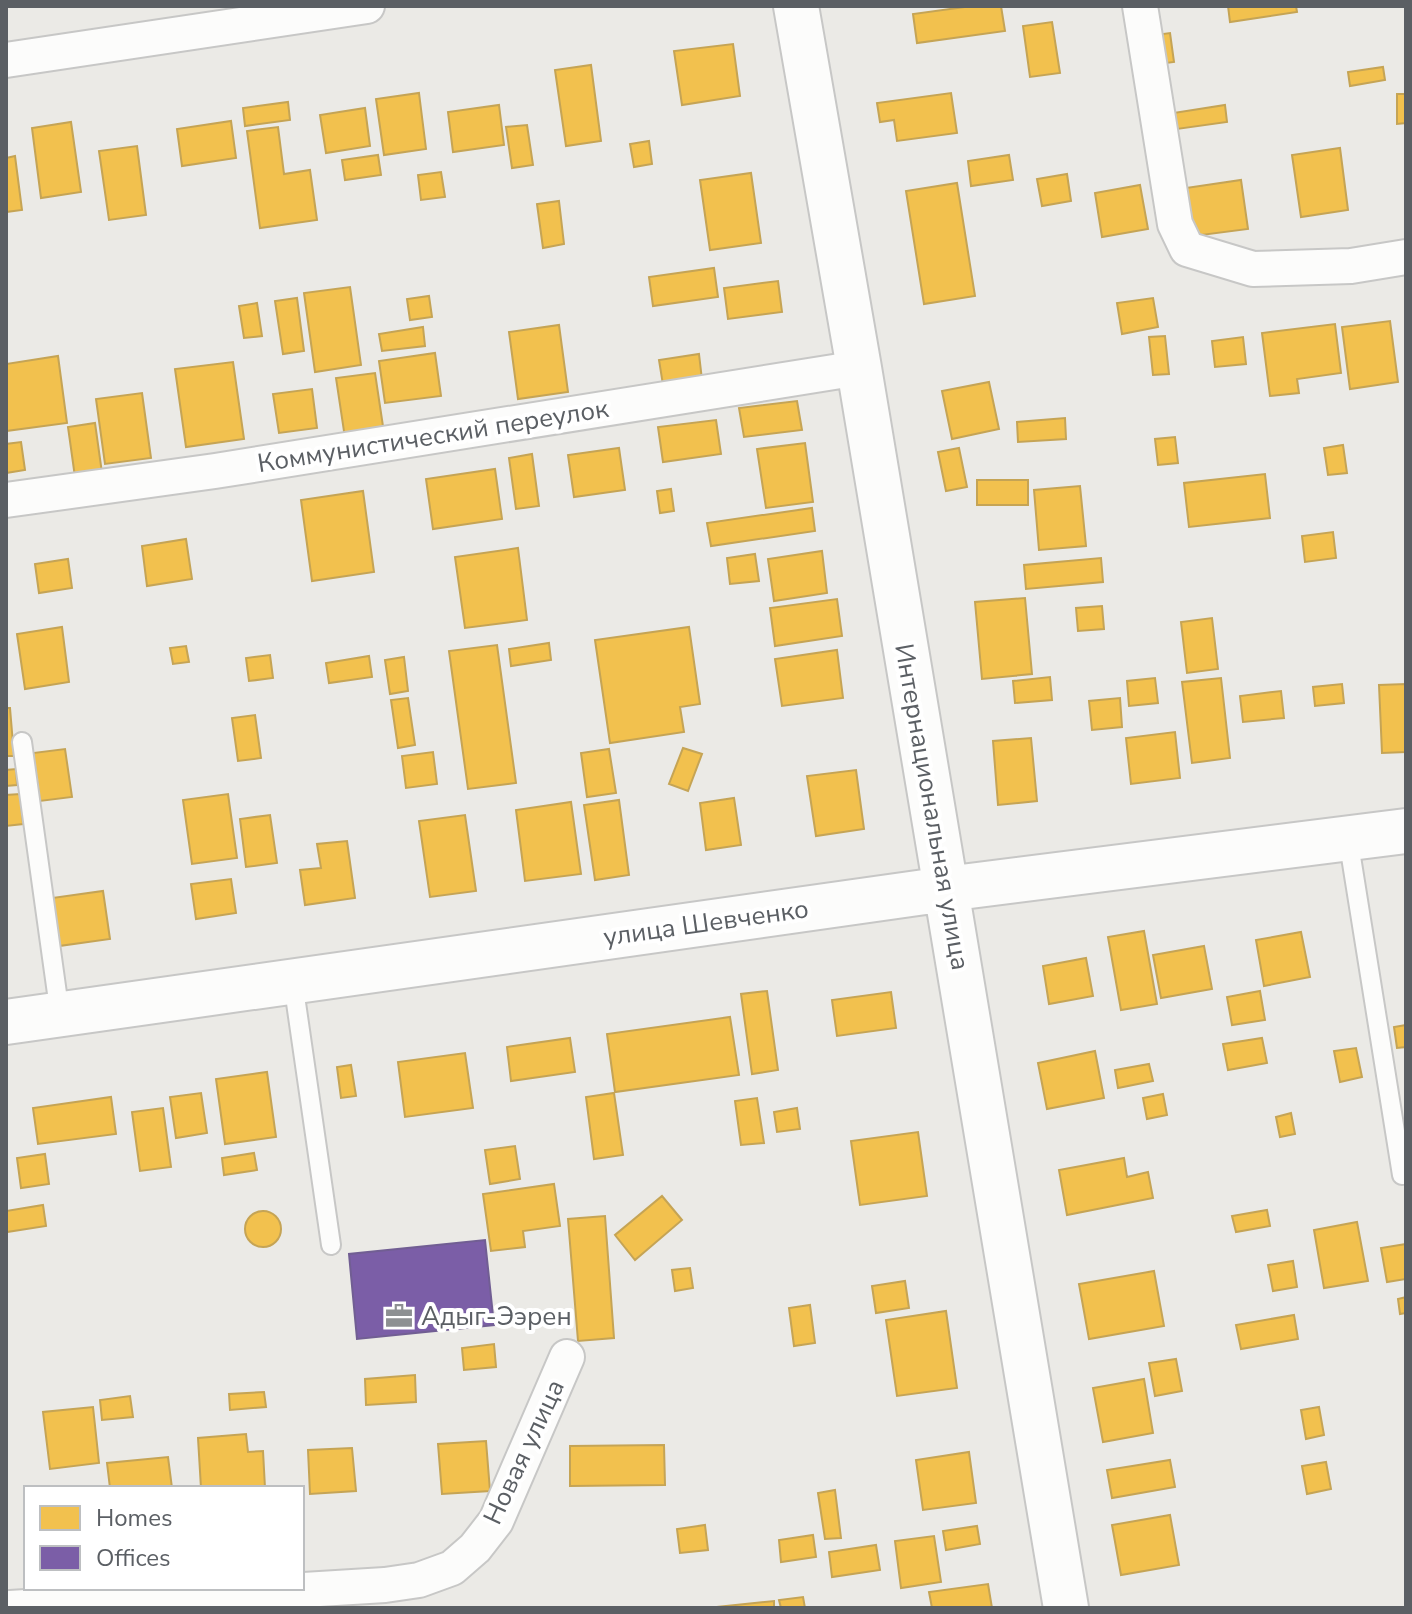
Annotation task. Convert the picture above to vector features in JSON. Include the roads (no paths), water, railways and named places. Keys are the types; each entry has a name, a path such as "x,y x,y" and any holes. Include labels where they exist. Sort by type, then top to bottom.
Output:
{"street":[{"path":"6,60 236,16 367,6"},
{"name":"Интернациональная улица","path":"796,6 1066,1608"},
{"path":"1140,6 1175,224 1187,249 1253,269 1351,266 1406,257"},
{"name":"Коммунистический переулок","path":"6,500 231,469 859,368"},
{"name":"улица Шевченко","path":"6,1022 946,889 1406,831"},
{"name":"Новая улица","path":"304,1590 419,1580 452,1568 475,1548 496,1521 567,1357"},
{"name":"Новая улица","path":"10,1608 303,1590"}],"lane":[{"path":"22,742 60,1015"},
{"path":"1348,838 1402,1175"},
{"path":"293,982 331,1245"}],"place":[{"name":"Адыг-Ээрен","path":"399,1316"}]}
